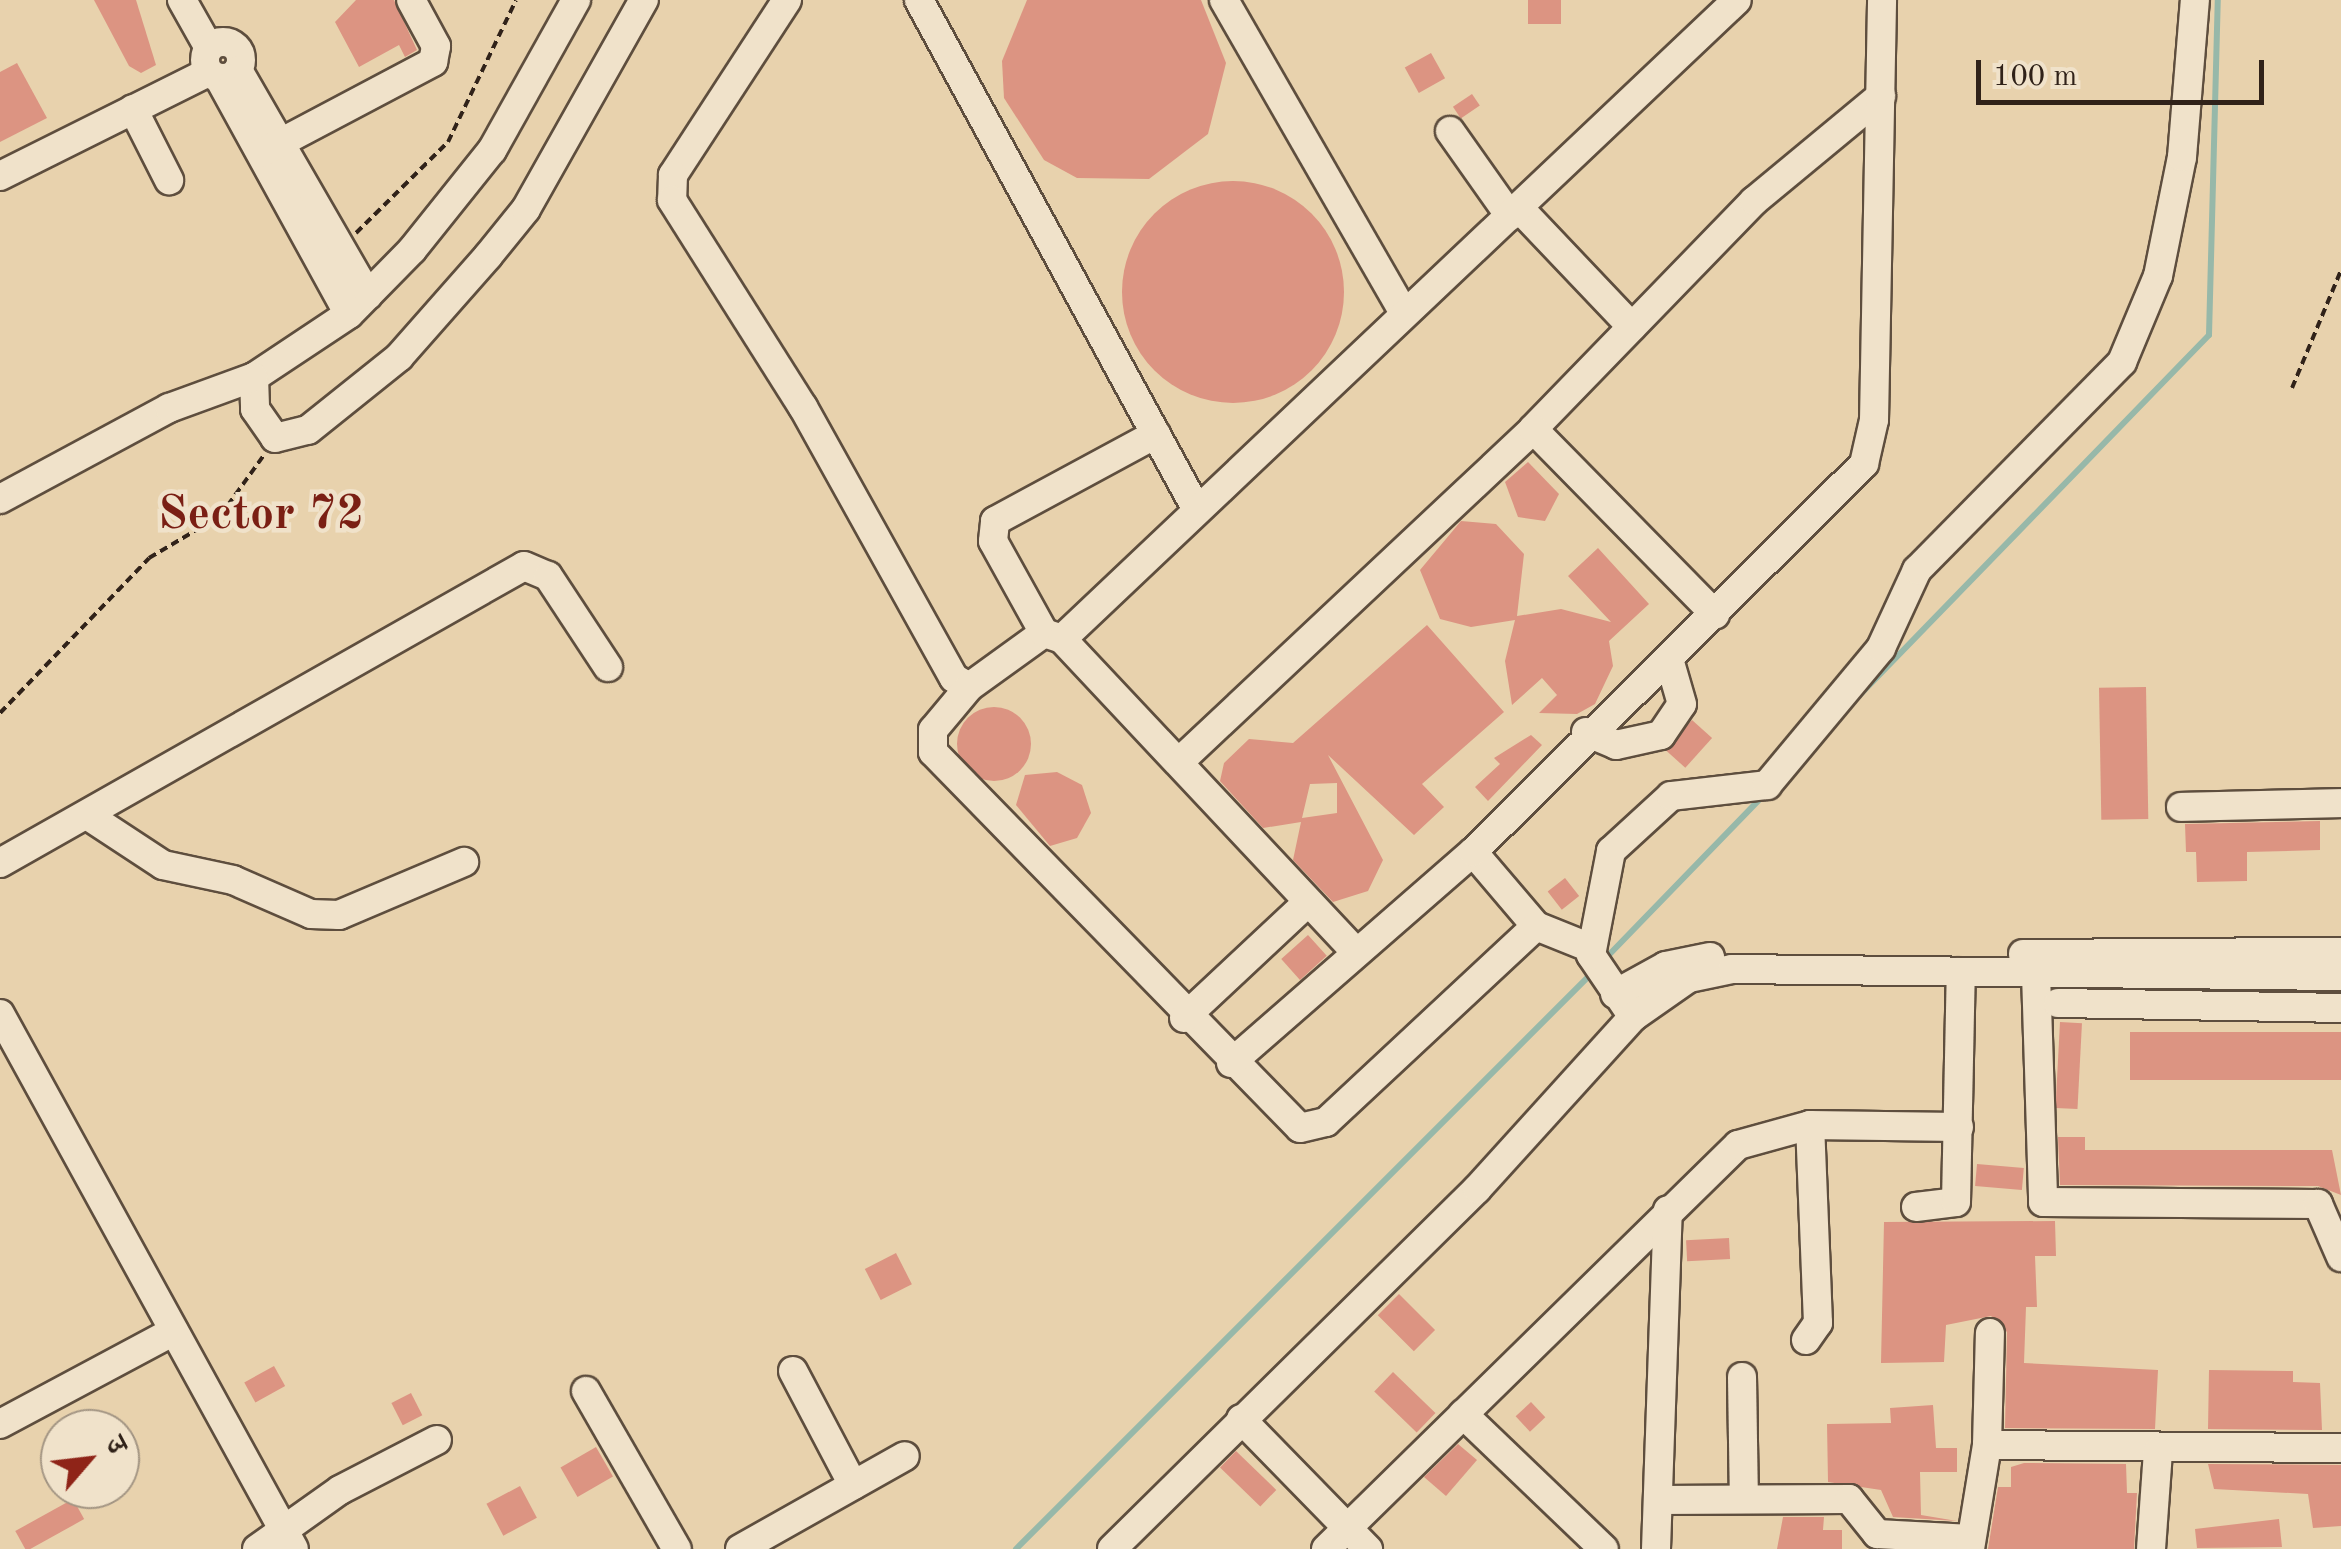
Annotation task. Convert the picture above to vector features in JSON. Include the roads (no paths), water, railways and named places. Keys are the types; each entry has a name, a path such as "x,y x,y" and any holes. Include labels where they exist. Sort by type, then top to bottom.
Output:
{"street":[{"path":"182,0 338,250 359,304"},
{"path":"202,0 220,62"},
{"path":"272,147 433,62 436,46 411,0"},
{"path":"0,499 169,408 254,377 359,304 492,150 576,0"},
{"path":"254,377 255,409 275,438 308,430 399,356 526,210 644,0"},
{"path":"787,0 673,175 672,200 803,408 954,678 969,687"},
{"path":"919,0 1196,508"},
{"path":"1224,0 1404,313"},
{"path":"1536,926 1317,1129 1300,1128 1184,1018 934,752 933,730 969,687 1053,636 1196,508 1737,0"},
{"path":"1231,1064 1352,948 1473,852 1586,732 1669,659 1864,464 1874,420 1882,0"},
{"path":"1601,970 1608,860 1621,840 1671,796 1767,785 1881,648 1918,570 2122,362 2158,276 2178,174 2195,0"},
{"path":"0,176 220,62"},
{"path":"1179,762 1533,429 1754,201 1881,96"},
{"path":"133,109 169,180"},
{"path":"1450,132 1514,212 1632,327"},
{"path":"272,147 359,304"},
{"path":"1533,429 1714,614"},
{"path":"1156,434 995,521 993,540 1053,636 1179,762 1352,948"},
{"path":"0,863 524,566 548,576 608,667"},
{"path":"1586,732 1616,745 1661,736 1682,704 1669,659"},
{"path":"2180,806 2341,803"},
{"path":"87,815 163,866 233,880 310,914 339,914 464,862"},
{"path":"1473,852 1536,926 1601,970 1633,1017"},
{"path":"1184,1018 1307,903"},
{"path":"1601,970 1666,966 1725,956 2341,952"},
{"path":"1112,1549 1476,1189 1633,1017 1675,985 1732,969 2341,976"},
{"path":"1916,1207 1956,1202 1961,972"},
{"path":"2036,973 2043,1202 2318,1204 2341,1257"},
{"path":"2058,1002 2341,1008"},
{"path":"0,1014 289,1541"},
{"path":"1326,1549 1738,1145 1810,1125 1959,1127"},
{"path":"1806,1340 1818,1323 1810,1125"},
{"path":"1656,1549 1668,1210"},
{"path":"0,1424 174,1331"},
{"path":"1658,1500 1848,1499 1877,1534 1970,1544 1987,1445 1990,1333"},
{"path":"792,1371 853,1485"},
{"path":"1742,1377 1744,1499"},
{"path":"586,1392 677,1549"},
{"path":"1463,1414 1604,1549"},
{"path":"1241,1419 1368,1549"},
{"path":"257,1549 289,1541 340,1490 437,1440"},
{"path":"1987,1445 2158,1451 2341,1448"},
{"path":"2151,1549 2158,1451"},
{"path":"740,1549 905,1456"}],"waterway":[{"path":"1853,702 2209,335 2218,0"},
{"path":"1603,961 1765,794"},
{"path":"1016,1549 1595,970"}],"district":[{"name":"Sector 72","path":"261,516"}]}
